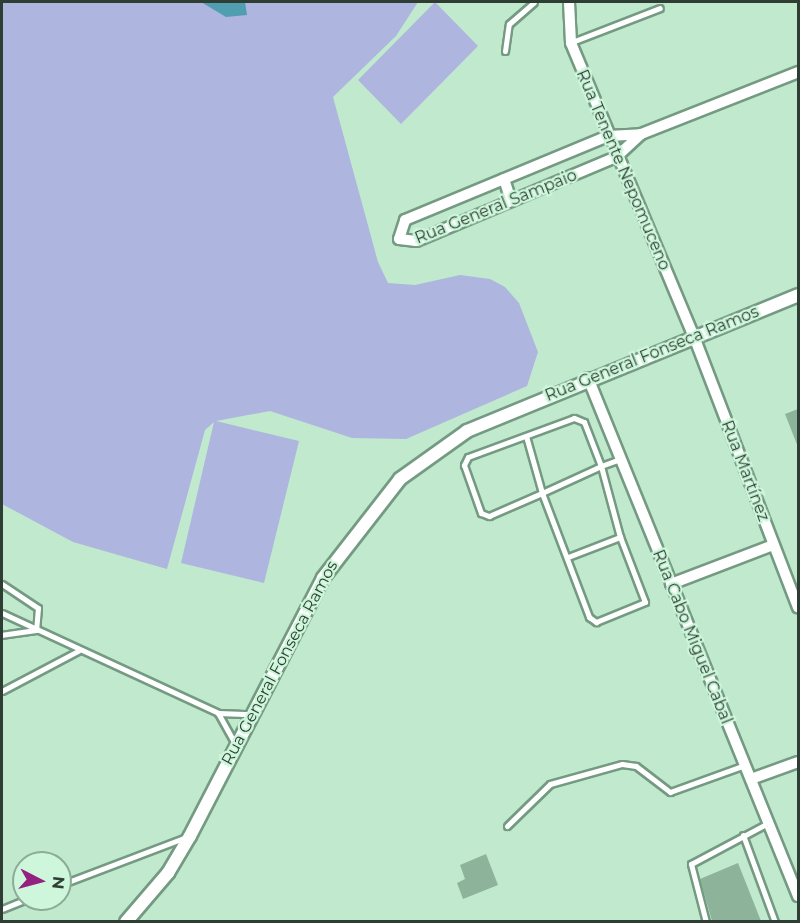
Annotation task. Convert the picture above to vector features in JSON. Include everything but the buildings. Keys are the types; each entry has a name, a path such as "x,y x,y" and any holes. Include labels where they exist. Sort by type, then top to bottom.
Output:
{"street":[{"name":"Rua Tenente Nepomuceno","path":"569,2 571,43 616,157 693,334"},
{"name":"Rua General Sampaio","path":"641,134 616,157 416,241 399,239 405,220 608,136 641,134 798,72"},
{"path":"504,179 511,201"},
{"name":"Rua General Fonseca Ramos","path":"126,921 168,873 190,836 235,744 323,578 400,479 467,431 693,334 798,296"},
{"name":"Rua Martínez","path":"693,334 798,608"},
{"name":"Rua Cabo Miguel Cabal","path":"588,378 798,896"},
{"path":"671,584 773,545"},
{"path":"751,778 798,762"}],"lane":[{"path":"505,51 508,24 534,2"},
{"path":"571,43 660,8"},
{"path":"526,436 542,493 591,620 640,607 645,602 620,537 601,466 580,419 526,436 468,457 464,465 484,516 542,493 601,466 621,459"},
{"path":"568,557 620,537"},
{"path":"2,584 38,608 36,630"},
{"path":"2,613 78,651 218,713 252,714"},
{"path":"2,635 36,630"},
{"path":"2,691 78,651"},
{"path":"218,713 235,744"},
{"path":"507,826 550,783 622,764 636,766 670,792 744,765"},
{"path":"706,921 691,864 768,823"},
{"path":"72,880 190,836"},
{"path":"743,836 775,921"}],"shaded area":[{"path":"2,2 418,2 396,36 333,97 378,262 388,283 415,285 460,275 490,279 505,287 519,303 538,352 527,386 406,439 352,438 270,411 216,421 299,441 264,583 181,563 214,422 205,430 167,569 73,542 2,504"},
{"path":"201,2 245,2 247,15 226,17"},
{"path":"435,2 478,46 401,124 358,80"}]}
